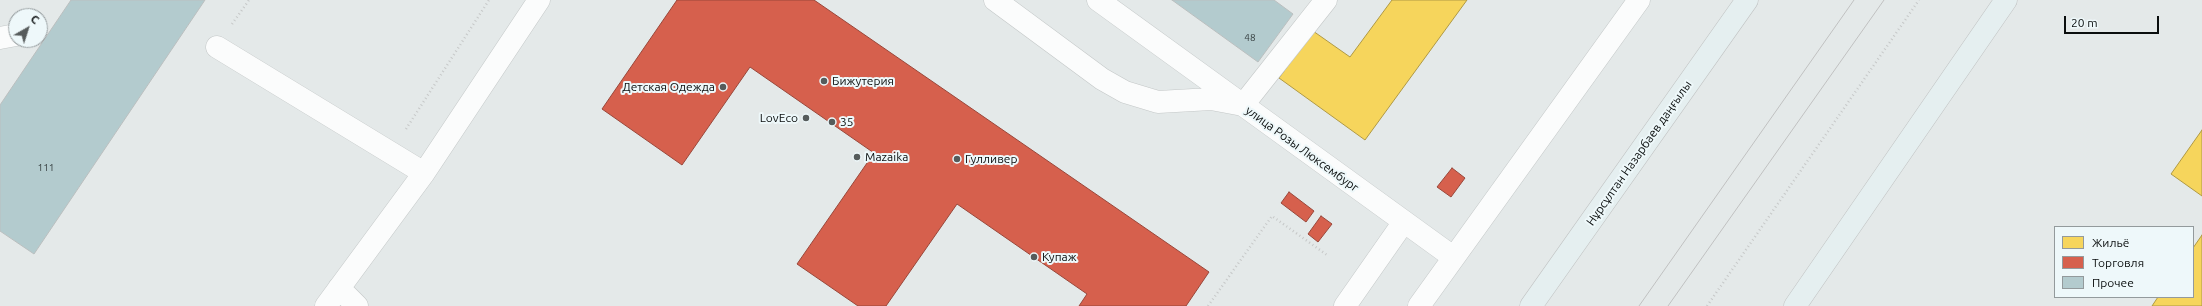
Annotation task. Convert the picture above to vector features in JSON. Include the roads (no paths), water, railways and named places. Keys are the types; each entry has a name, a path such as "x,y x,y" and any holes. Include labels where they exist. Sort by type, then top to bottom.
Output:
{"main road":[{"name":"Нұрсұлтан Назарбаев даңғылы","path":"1531,306 1747,0"},
{"path":"1795,306 2006,0"}],"street":[{"path":"326,306 424,173 539,0"},
{"name":"улица Розы Люксембург","path":"995,0 1102,79 1125,92 1158,102 1211,99 1243,105 1403,223 1453,257"},
{"path":"1098,0 1243,105 1326,0"},
{"path":"1419,306 1639,0"},
{"path":"217,47 424,173"},
{"path":"1345,306 1403,223"},
{"path":"339,288 357,306"}],"tram line":[{"path":"1639,306 1854,0"},
{"path":"1668,306 1884,0"}],"place":[{"name":"Бижутерия","path":"824,81"},
{"name":"Детская Одежда","path":"723,87"},
{"name":"LovEco","path":"806,118"},
{"name":"35","path":"832,122"},
{"name":"Mazaika","path":"857,157"},
{"name":"Гулливер","path":"957,159"},
{"name":"Купаж","path":"1034,257"}]}
